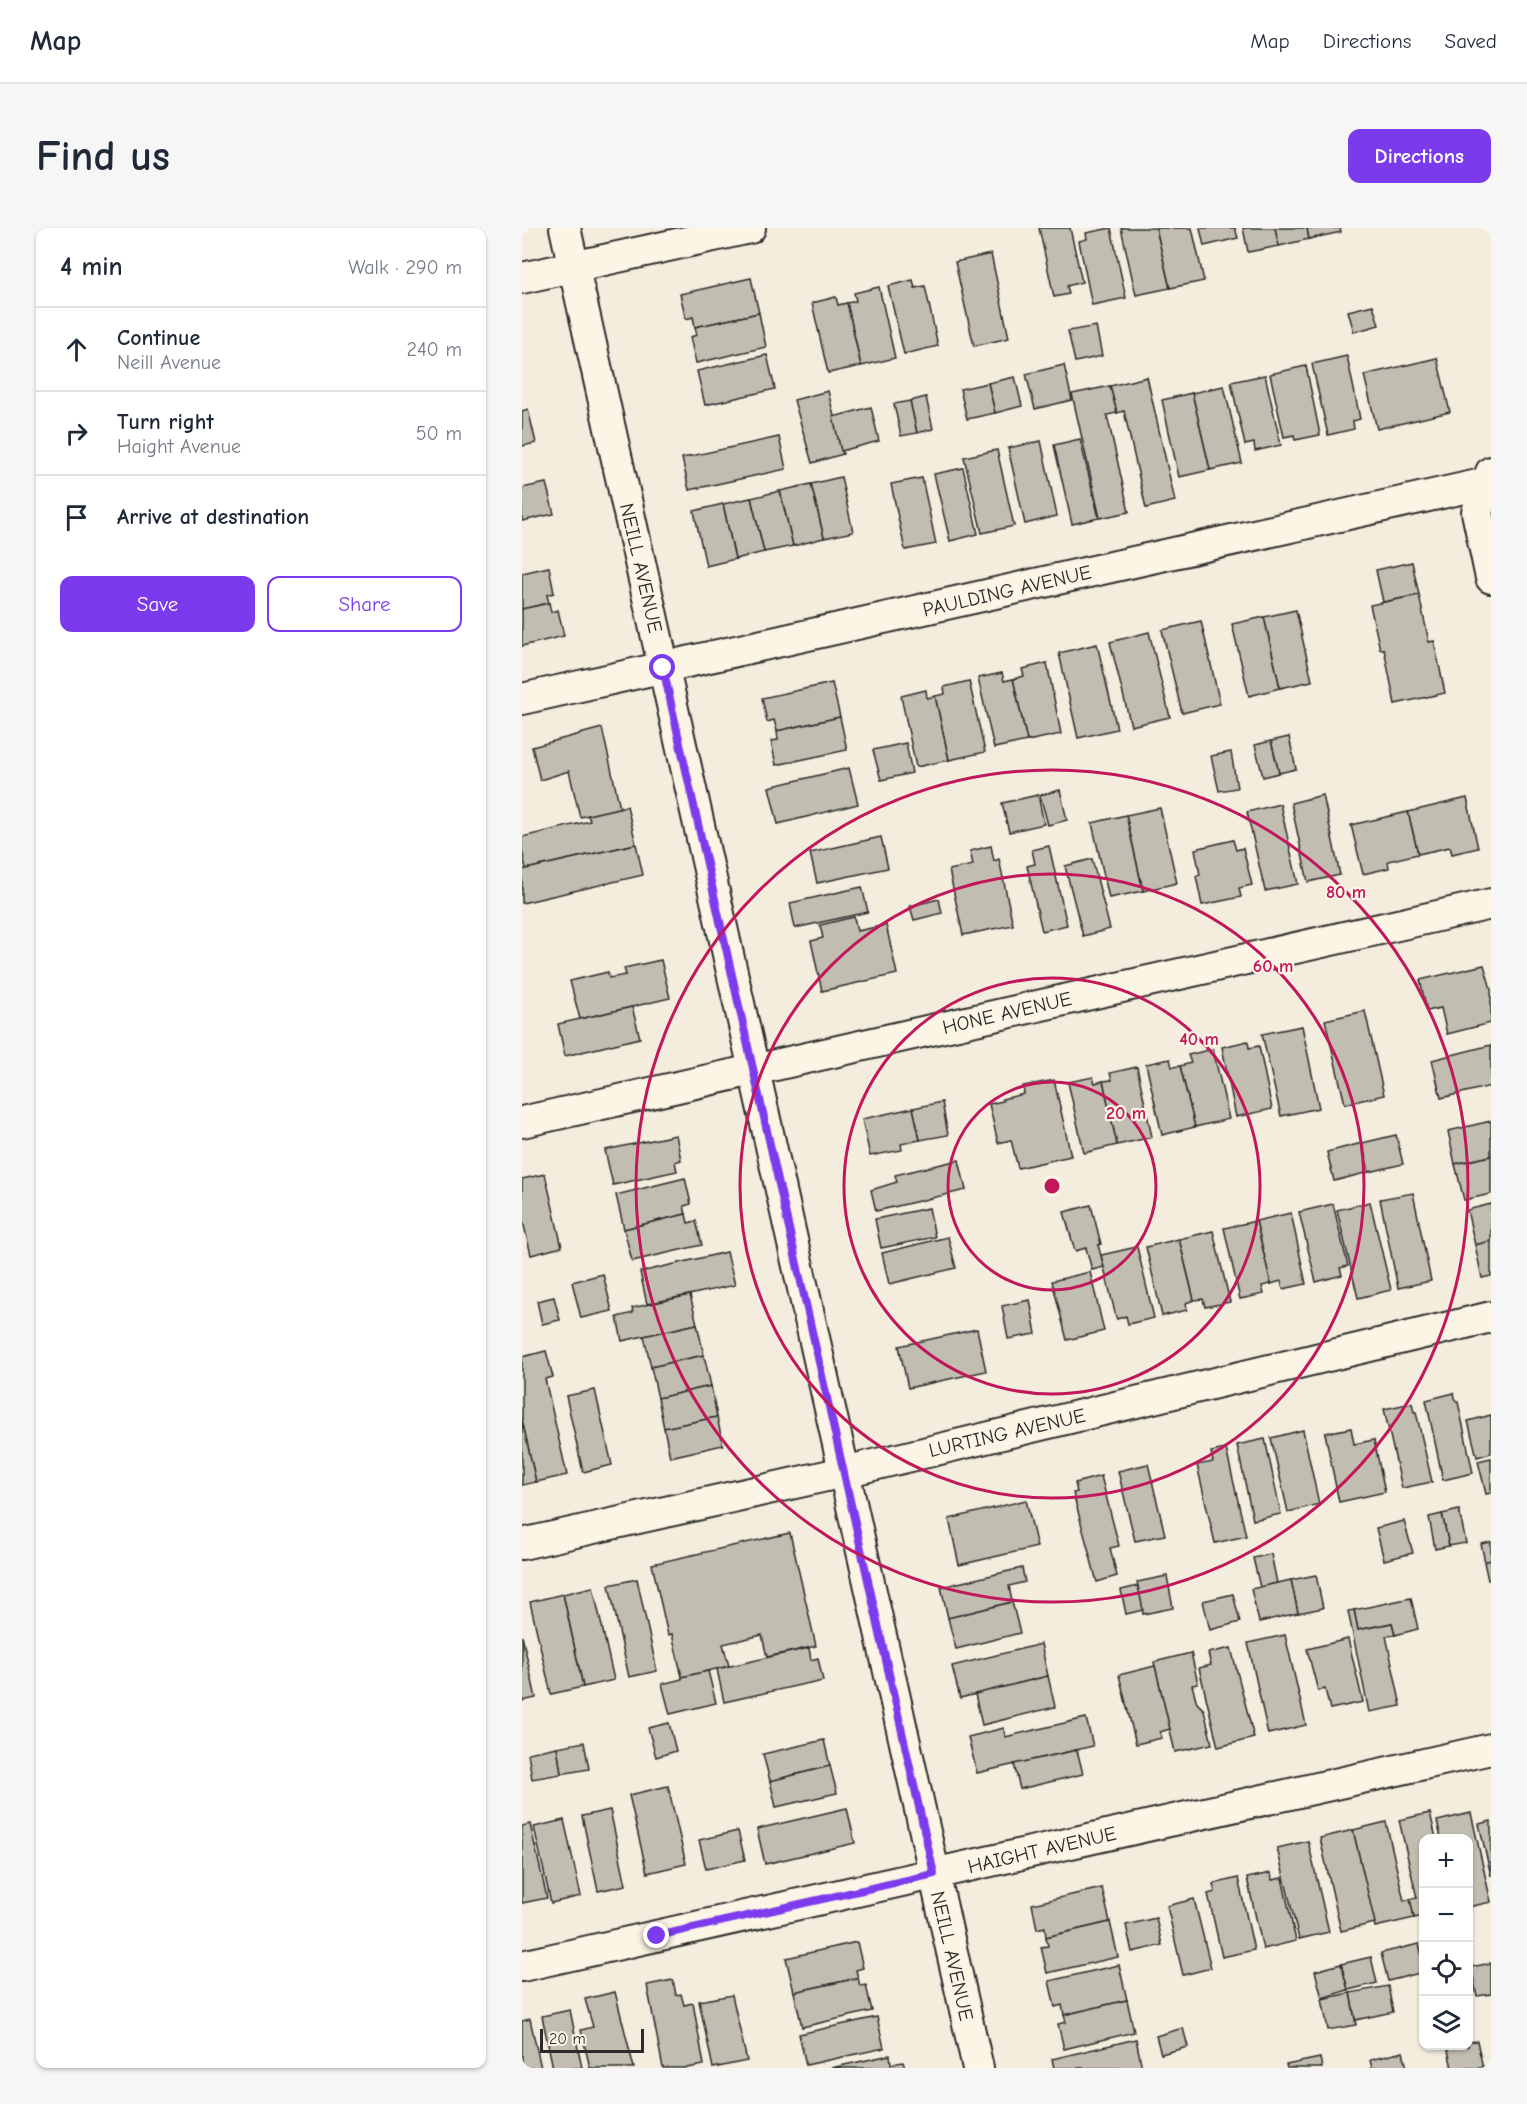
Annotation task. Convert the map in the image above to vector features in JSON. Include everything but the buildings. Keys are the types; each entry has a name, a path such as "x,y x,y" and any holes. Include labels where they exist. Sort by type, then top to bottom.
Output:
{"street":[{"name":"NEILL AVENUE","path":"565,228 978,2068"},
{"path":"522,278 750,228"},
{"path":"1490,479 1477,512 1491,578"},
{"name":"PAULDING AVENUE","path":"522,699 1490,479"},
{"name":"HONE AVENUE","path":"522,1122 1491,904"},
{"name":"LURTING AVENUE","path":"522,1544 844,1472 1491,1317"},
{"name":"HAIGHT AVENUE","path":"522,1966 1491,1749"}],"route":[{"path":"657,1936 934,1874 663,668"}]}
